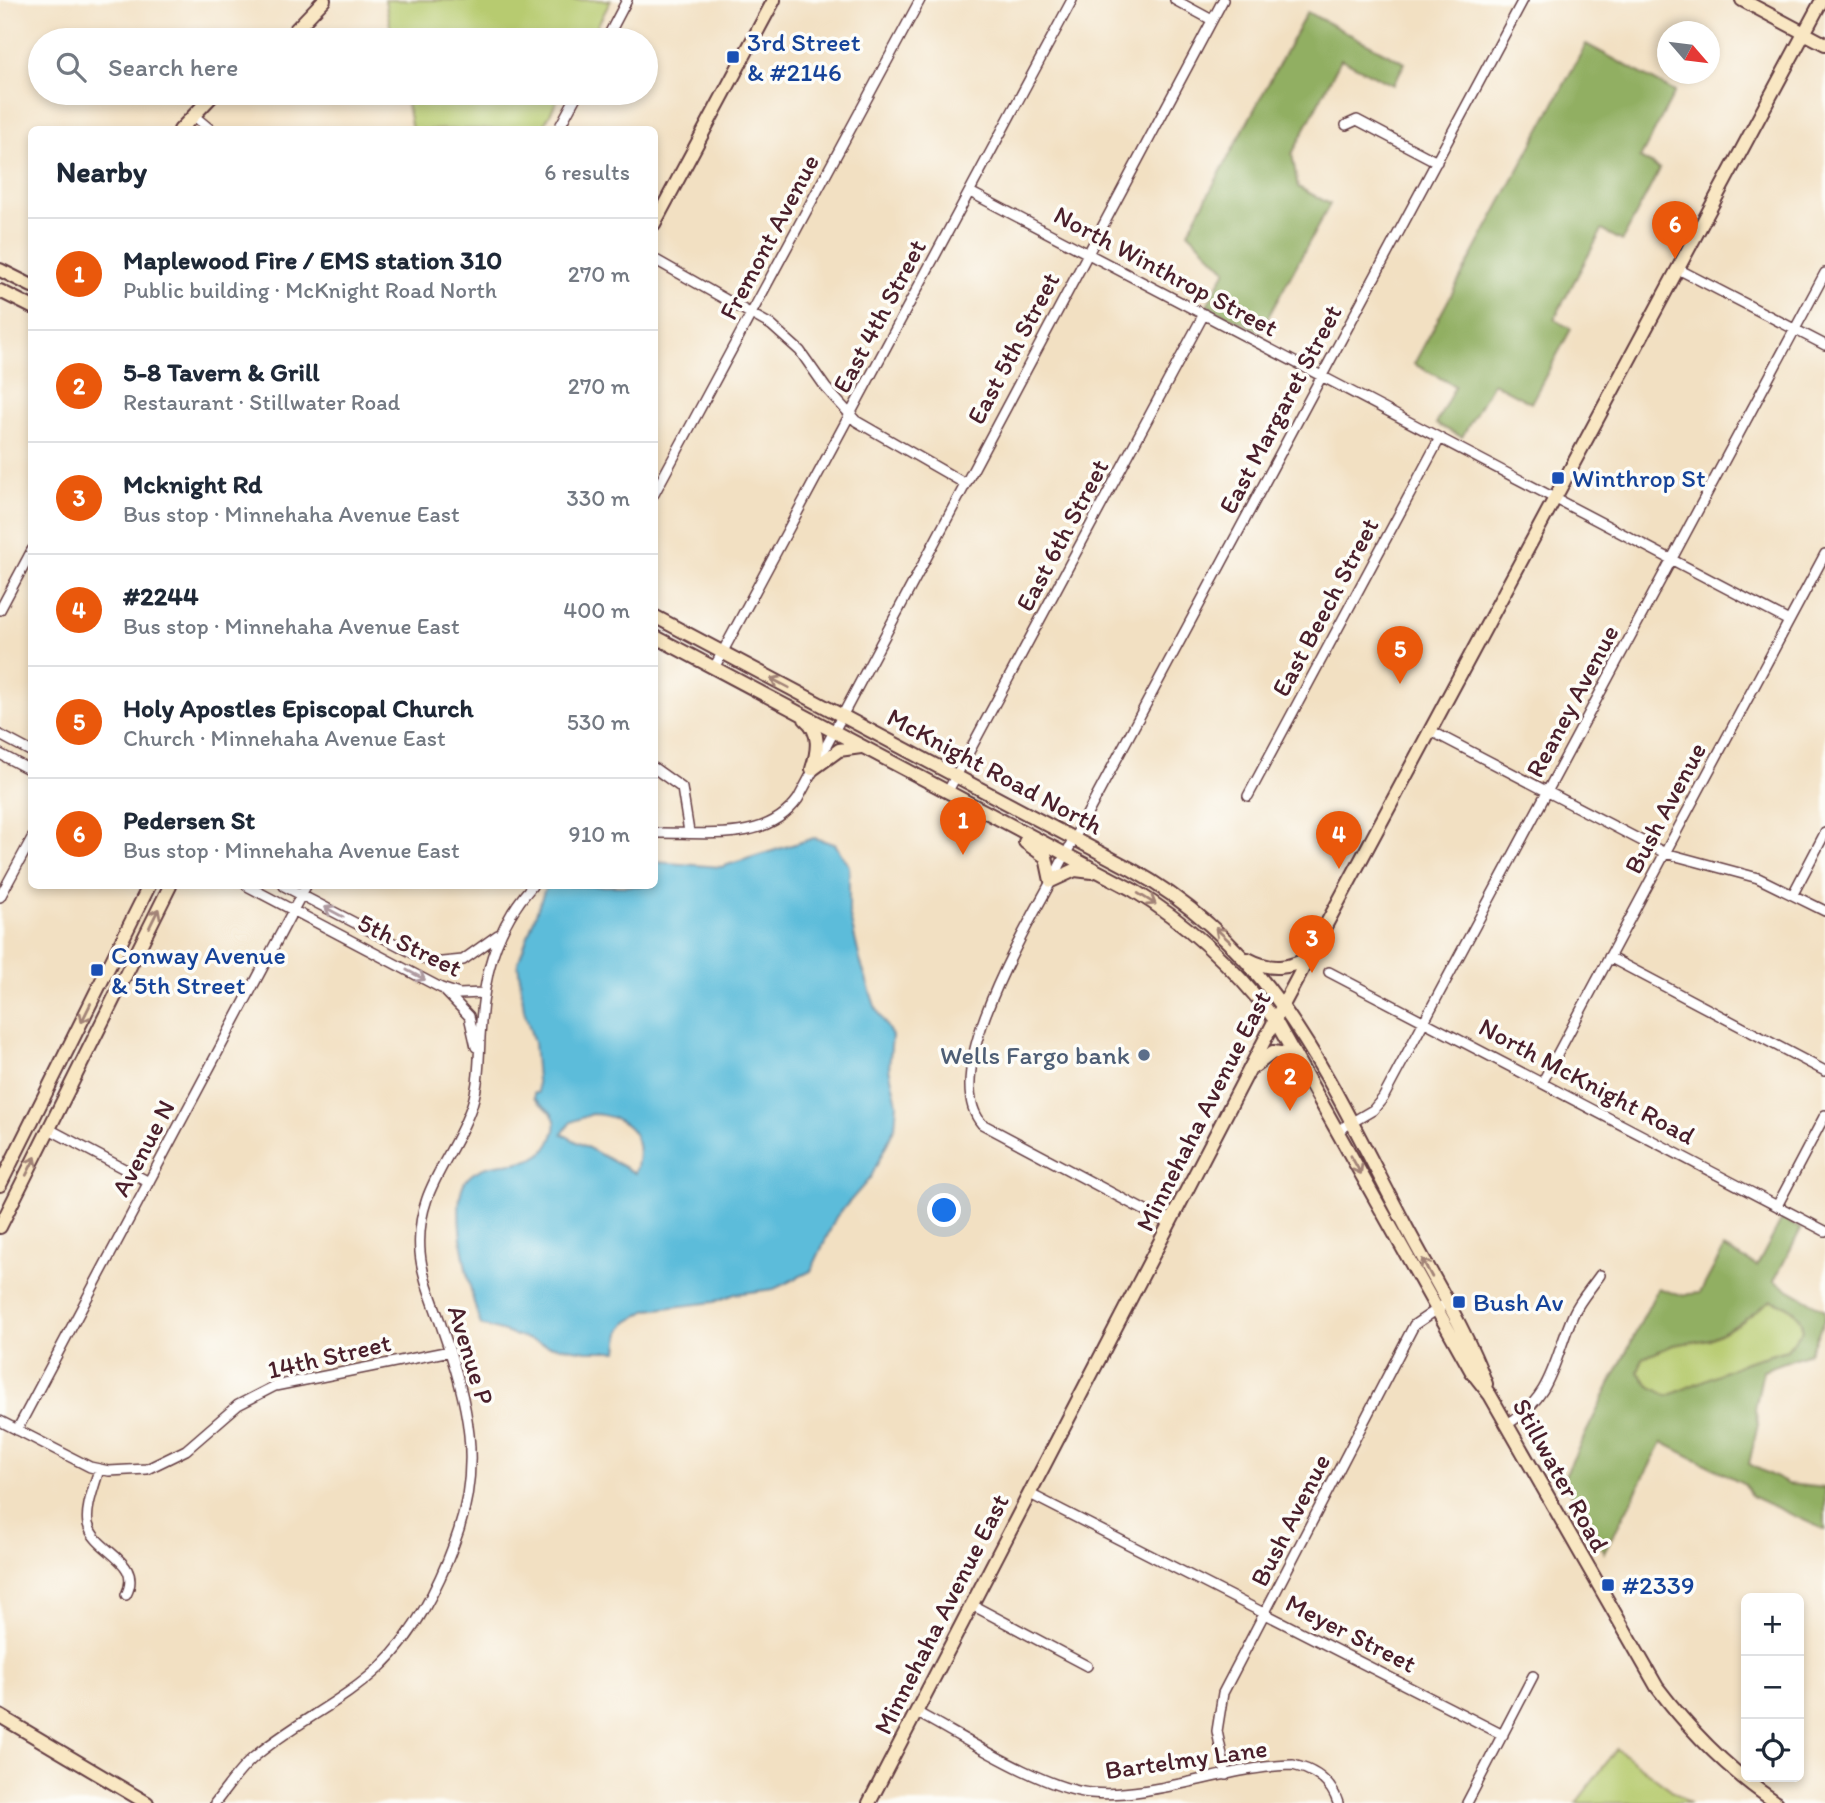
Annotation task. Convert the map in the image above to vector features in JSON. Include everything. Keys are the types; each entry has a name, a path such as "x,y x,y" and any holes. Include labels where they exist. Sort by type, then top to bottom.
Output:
{"main road":[{"path":"297,28 324,0"},
{"path":"658,217 774,0"},
{"path":"1742,0 1825,44"},
{"name":"Minnehaha Avenue East","path":"869,1803 1275,1020 1822,0"},
{"path":"183,126 203,105"},
{"path":"0,270 28,284"},
{"path":"0,291 28,305"},
{"name":"McKnight Road North","path":"658,618 1074,838 1170,892 1216,928 1247,959 1283,1005"},
{"name":"McKnight Road North","path":"658,638 1106,875 1155,904 1198,936 1239,976 1275,1020"},
{"path":"796,711 811,724 816,737 817,752 812,769"},
{"path":"812,769 839,750 864,747"},
{"path":"1002,822 1016,837 1046,857 1051,881 1075,870 1106,875"},
{"path":"0,1185 148,889"},
{"path":"0,1227 167,891"},
{"path":"1247,959 1283,968 1295,966 1310,956"},
{"name":"Stillwater Road","path":"1283,1005 1351,1123 1441,1307"},
{"name":"Stillwater Road","path":"1275,1020 1337,1131 1479,1366 1490,1395 1657,1687 1684,1723 1717,1757 1777,1803"},
{"path":"1247,1073 1262,1058 1273,1052 1286,1054 1298,1062"},
{"path":"0,1716 147,1803"}],"street":[{"path":"612,28 627,0"},
{"name":"Fremont Avenue","path":"658,487 920,0"},
{"name":"East 4th Street","path":"715,668 1072,0"},
{"path":"1175,0 1212,20"},
{"name":"East 5th Street","path":"832,730 1223,0"},
{"name":"East Margaret Street","path":"1170,1224 993,1131 973,1113 970,1075 984,1015 1051,881 1524,0"},
{"path":"560,126 572,105"},
{"path":"193,115 206,126"},
{"path":"1346,125 1357,120 1437,162"},
{"name":"North Winthrop Street","path":"970,192 1789,621"},
{"path":"658,261 752,312 800,351 849,414 886,440 964,484"},
{"path":"1678,269 1825,345"},
{"name":"Reaney Avenue","path":"1337,1131 1373,1110 1384,1098 1825,273"},
{"name":"East 6th Street","path":"948,791 1204,314"},
{"name":"East Beech Street","path":"1248,796 1440,438"},
{"name":"Bush Avenue","path":"1542,1083 1825,554"},
{"path":"0,610 28,558"},
{"path":"658,833 750,831 776,821 798,799 832,730"},
{"path":"1431,731 1665,853 1758,878 1825,911"},
{"path":"0,735 28,750"},
{"path":"0,754 28,769"},
{"path":"658,771 682,788 689,832"},
{"path":"1793,894 1825,833"},
{"path":"0,897 28,845"},
{"name":"5th Street","path":"253,889 441,988 459,994 483,993"},
{"name":"5th Street","path":"290,889 432,963 463,960 475,954 502,931"},
{"name":"Avenue N","path":"17,1430 304,889"},
{"name":"Avenue P","path":"215,1803 253,1758 383,1664 408,1634 454,1545 470,1482 471,1445 467,1406 423,1273 419,1233 426,1194 472,1104 479,1065 483,993 489,961 502,931 530,889"},
{"path":"1609,957 1825,1072"},
{"name":"North McKnight Road","path":"1329,972 1825,1231"},
{"path":"441,988 461,1005 469,1016 479,1065"},
{"path":"1777,1206 1825,1115"},
{"path":"49,1129 149,1182"},
{"path":"1151,1214 1162,1240"},
{"path":"1507,1424 1522,1415 1540,1393 1560,1356 1573,1315 1600,1275"},
{"name":"Bush Avenue","path":"1226,1775 1217,1731 1219,1706 1414,1325 1441,1307"},
{"name":"14th Street","path":"0,1421 99,1469 128,1472 167,1462 186,1450 239,1405 275,1386 450,1351"},
{"path":"99,1469 87,1521 94,1537 112,1551 131,1574 131,1585 126,1595"},
{"name":"Meyer Street","path":"1030,1494 1255,1611 1265,1613 1503,1735"},
{"path":"972,1605 1087,1665"},
{"path":"1467,1803 1533,1676"},
{"name":"Bartelmy Lane","path":"916,1712 1045,1780 1076,1791 1107,1794 1284,1766 1303,1767 1327,1782 1338,1803"}],"green space":[{"path":"385,0 611,0 596,28 391,28"},
{"path":"1307,12 1405,63 1393,85 1341,59 1292,154 1298,187 1330,204 1260,332 1207,305 1226,270 1188,232"},
{"path":"1586,44 1675,92 1640,158 1660,169 1622,241 1602,230 1554,319 1571,329 1531,403 1493,383 1462,437 1436,424 1455,386 1414,364"},
{"path":"407,105 555,105 544,126 411,126"},
{"path":"1782,1219 1801,1229 1774,1281 1825,1310 1825,1318 1809,1353 1763,1370 1755,1409 1758,1424 1749,1464 1788,1484 1825,1488 1825,1530 1751,1496 1745,1484 1662,1442 1604,1553 1563,1479 1658,1288 1679,1295 1700,1293 1724,1248 1757,1266","holes":["1771,1300 1789,1307 1796,1313 1801,1324 1803,1331 1787,1350 1746,1362 1668,1396 1650,1386 1638,1372 1643,1358 1673,1345 1710,1339 1740,1323"]},
{"path":"1771,1300 1793,1310 1801,1324 1803,1331 1787,1350 1746,1362 1668,1397 1650,1386 1637,1372 1643,1358 1673,1345 1710,1339 1740,1323"},
{"path":"1617,1749 1689,1803 1576,1803"}],"water":[{"path":"814,838 835,844 849,866 849,913 860,960 875,1006 892,1036 889,1068 897,1103 895,1127 871,1177 836,1217 811,1271 774,1289 735,1294 714,1302 648,1310 626,1323 620,1332 618,1351 587,1351 547,1345 481,1325 463,1250 459,1207 461,1191 467,1179 477,1171 489,1166 526,1161 537,1156 546,1149 555,1128 551,1113 534,1098 534,1093 538,1093 534,1043 524,1010 518,963 545,889 658,889 658,862 721,867","holes":["592,1114 616,1119 625,1124 636,1139 639,1149 635,1173 562,1134 571,1122"]}],"place":[{"name":"3rd Street & #2146","path":"733,57"},
{"name":"Pedersen St","path":"1675,259"},
{"name":"Winthrop St","path":"1558,478"},
{"name":"Holy Apostles Episcopal Church","path":"1400,684"},
{"name":"Maplewood Fire / EMS station 310","path":"963,855"},
{"name":"#2244","path":"1339,869"},
{"name":"Conway Avenue & 5th Street","path":"97,970"},
{"name":"Mcknight Rd","path":"1312,973"},
{"name":"Wells Fargo bank","path":"1144,1055"},
{"name":"5-8 Tavern & Grill","path":"1290,1111"},
{"name":"Bush Av","path":"1459,1302"},
{"name":"#2339","path":"1608,1585"}]}
